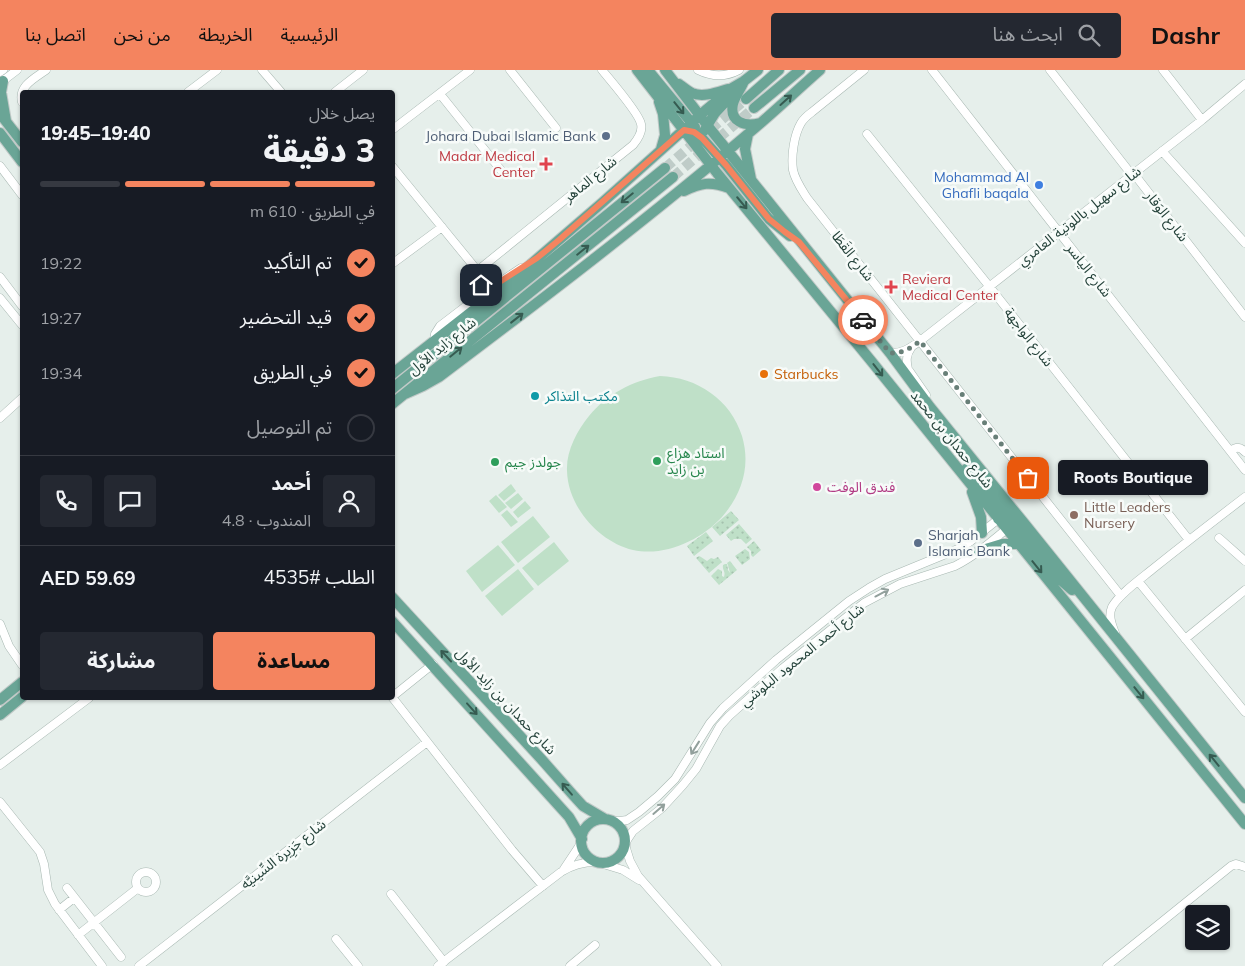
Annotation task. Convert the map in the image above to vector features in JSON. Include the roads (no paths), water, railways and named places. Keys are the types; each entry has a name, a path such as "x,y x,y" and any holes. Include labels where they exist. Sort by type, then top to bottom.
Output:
{"main road":[{"name":"شارع حمدان بن محمد","path":"637,70 658,96 704,133 752,182 890,353 1005,514 1082,596 1244,795"},
{"path":"648,70 691,123 694,132 704,133"},
{"name":"شارع حمدان بن محمد","path":"665,70 673,81 710,165 968,482 1013,523 1019,544 1245,824"},
{"path":"710,165 703,150 704,133 720,107 758,70"},
{"path":"746,98 779,70"},
{"path":"754,108 800,70"},
{"path":"405,394 438,377 579,270 748,134 820,70"},
{"path":"1,77 3,117 20,139"},
{"path":"673,81 697,95 732,88 744,82"},
{"path":"744,82 732,106 734,114 739,122 743,124 761,123"},
{"path":"395,372 494,295 732,88"},
{"path":"658,96 663,114 665,135 660,150"},
{"path":"0,133 20,159"},
{"path":"748,134 745,149 752,182"},
{"path":"723,154 769,219 799,242"},
{"name":"شارع زايد الأول","path":"395,387 665,168"},
{"name":"شارع زايد الأول","path":"395,402 673,177"},
{"path":"674,195 706,183 729,188"},
{"path":"940,446 951,451 1005,514"},
{"path":"968,482 980,511 982,533"},
{"path":"979,551 1002,544 1019,544"},
{"name":"شارع حمدان بن زايد الأول","path":"395,600 583,806 609,820"},
{"name":"شارع حمدان بن زايد الأول","path":"395,624 569,817 582,840"},
{"path":"0,700 20,684"},
{"path":"0,715 20,700"},
{"path":"609,820 621,828 625,844 622,853 616,859 608,862 598,862 586,854 583,848 583,833 592,822 609,820"}],"street":[{"path":"1,77 17,70"},
{"path":"23,90 26,85 46,70"},
{"path":"191,90 217,70"},
{"path":"262,70 279,90"},
{"path":"337,90 362,70"},
{"path":"395,128 468,70"},
{"path":"510,70 556,128"},
{"name":"شارع الماهر","path":"479,273 639,138 641,128 639,118 602,70"},
{"path":"698,70 720,76 739,70"},
{"name":"شارع القَطَا","path":"864,70 805,117 797,133 793,170 795,177 807,198 1121,596"},
{"name":"شارع الياسر","path":"932,70 1245,470"},
{"name":"شارع الوَقار","path":"1050,70 1128,170 1137,177 1245,317"},
{"path":"1162,70 1202,120"},
{"name":"شارع سهيل باللوتية العامري","path":"890,353 902,352 913,347 1202,120 1245,84"},
{"path":"440,94 504,174"},
{"name":"شارع الواجهة","path":"867,134 1189,540"},
{"path":"0,148 11,148"},
{"path":"1162,151 1245,243"},
{"path":"0,166 20,192"},
{"path":"395,170 479,273 488,280 501,281"},
{"path":"395,262 442,227"},
{"path":"434,342 435,334 440,326 478,297 537,258"},
{"path":"478,297 480,288 479,273"},
{"path":"0,277 20,303"},
{"path":"0,298 20,323"},
{"path":"913,347 907,355 908,369 924,392 930,407"},
{"path":"0,418 20,400"},
{"path":"1230,451 1238,447 1245,452"},
{"path":"1117,639 1110,618 1112,606 1138,581 1245,496"},
{"name":"شارع أحمد المحمود البلوشي","path":"609,820 627,820 658,796 675,779 710,723 723,708 776,660 849,601 885,579 958,549 982,533 1005,514"},
{"name":"شارع أحمد المحمود البلوشي","path":"625,844 633,831 662,808 696,769 720,726 783,668 864,603 900,584 955,566 979,551 1013,523"},
{"path":"1219,538 1245,561"},
{"path":"1138,581 1245,712"},
{"path":"1185,639 1245,590"},
{"path":"0,624 9,646 20,662"},
{"path":"395,695 432,664"},
{"path":"0,721 20,700"},
{"path":"0,765 86,700"},
{"path":"394,700 512,850 543,886"},
{"name":"شارع جَزِيرة السِّينيَّه","path":"139,966 427,742"},
{"path":"0,802 40,852 48,890 59,910 102,966"},
{"path":"561,872 572,858 582,840"},
{"path":"625,844 630,861 643,883 717,966"},
{"path":"391,894 441,964 561,872 574,865 598,862 623,870 643,883"},
{"path":"1107,966 1231,866 1236,864 1245,867"},
{"path":"66,888 121,957"},
{"path":"78,935 138,888"},
{"path":"59,910 74,898"},
{"path":"336,939 358,966"},
{"path":"570,966 595,945"}],"tunnel":[{"path":"665,168 746,99"},
{"path":"673,177 754,108"}],"place":[{"name":"Johara Dubai Islamic Bank","path":"606,136"},
{"name":"Madar Medical Center","path":"546,164"},
{"name":"Mohammad Al Ghafli baqala","path":"1039,185"},
{"name":"Reviera Medical Center","path":"891,287"},
{"name":"Starbucks","path":"764,374"},
{"name":"مكتب التذاكر","path":"535,396"},
{"name":"استاد هزاع بن زايد","path":"657,461"},
{"name":"جولدز جيم","path":"495,462"},
{"name":"Roots Boutique","path":"1028,478"},
{"name":"فندق الوفت","path":"817,487"},
{"name":"Little Leaders Nursery","path":"1074,515"},
{"name":"Sharjah Islamic Bank","path":"918,543"}]}
